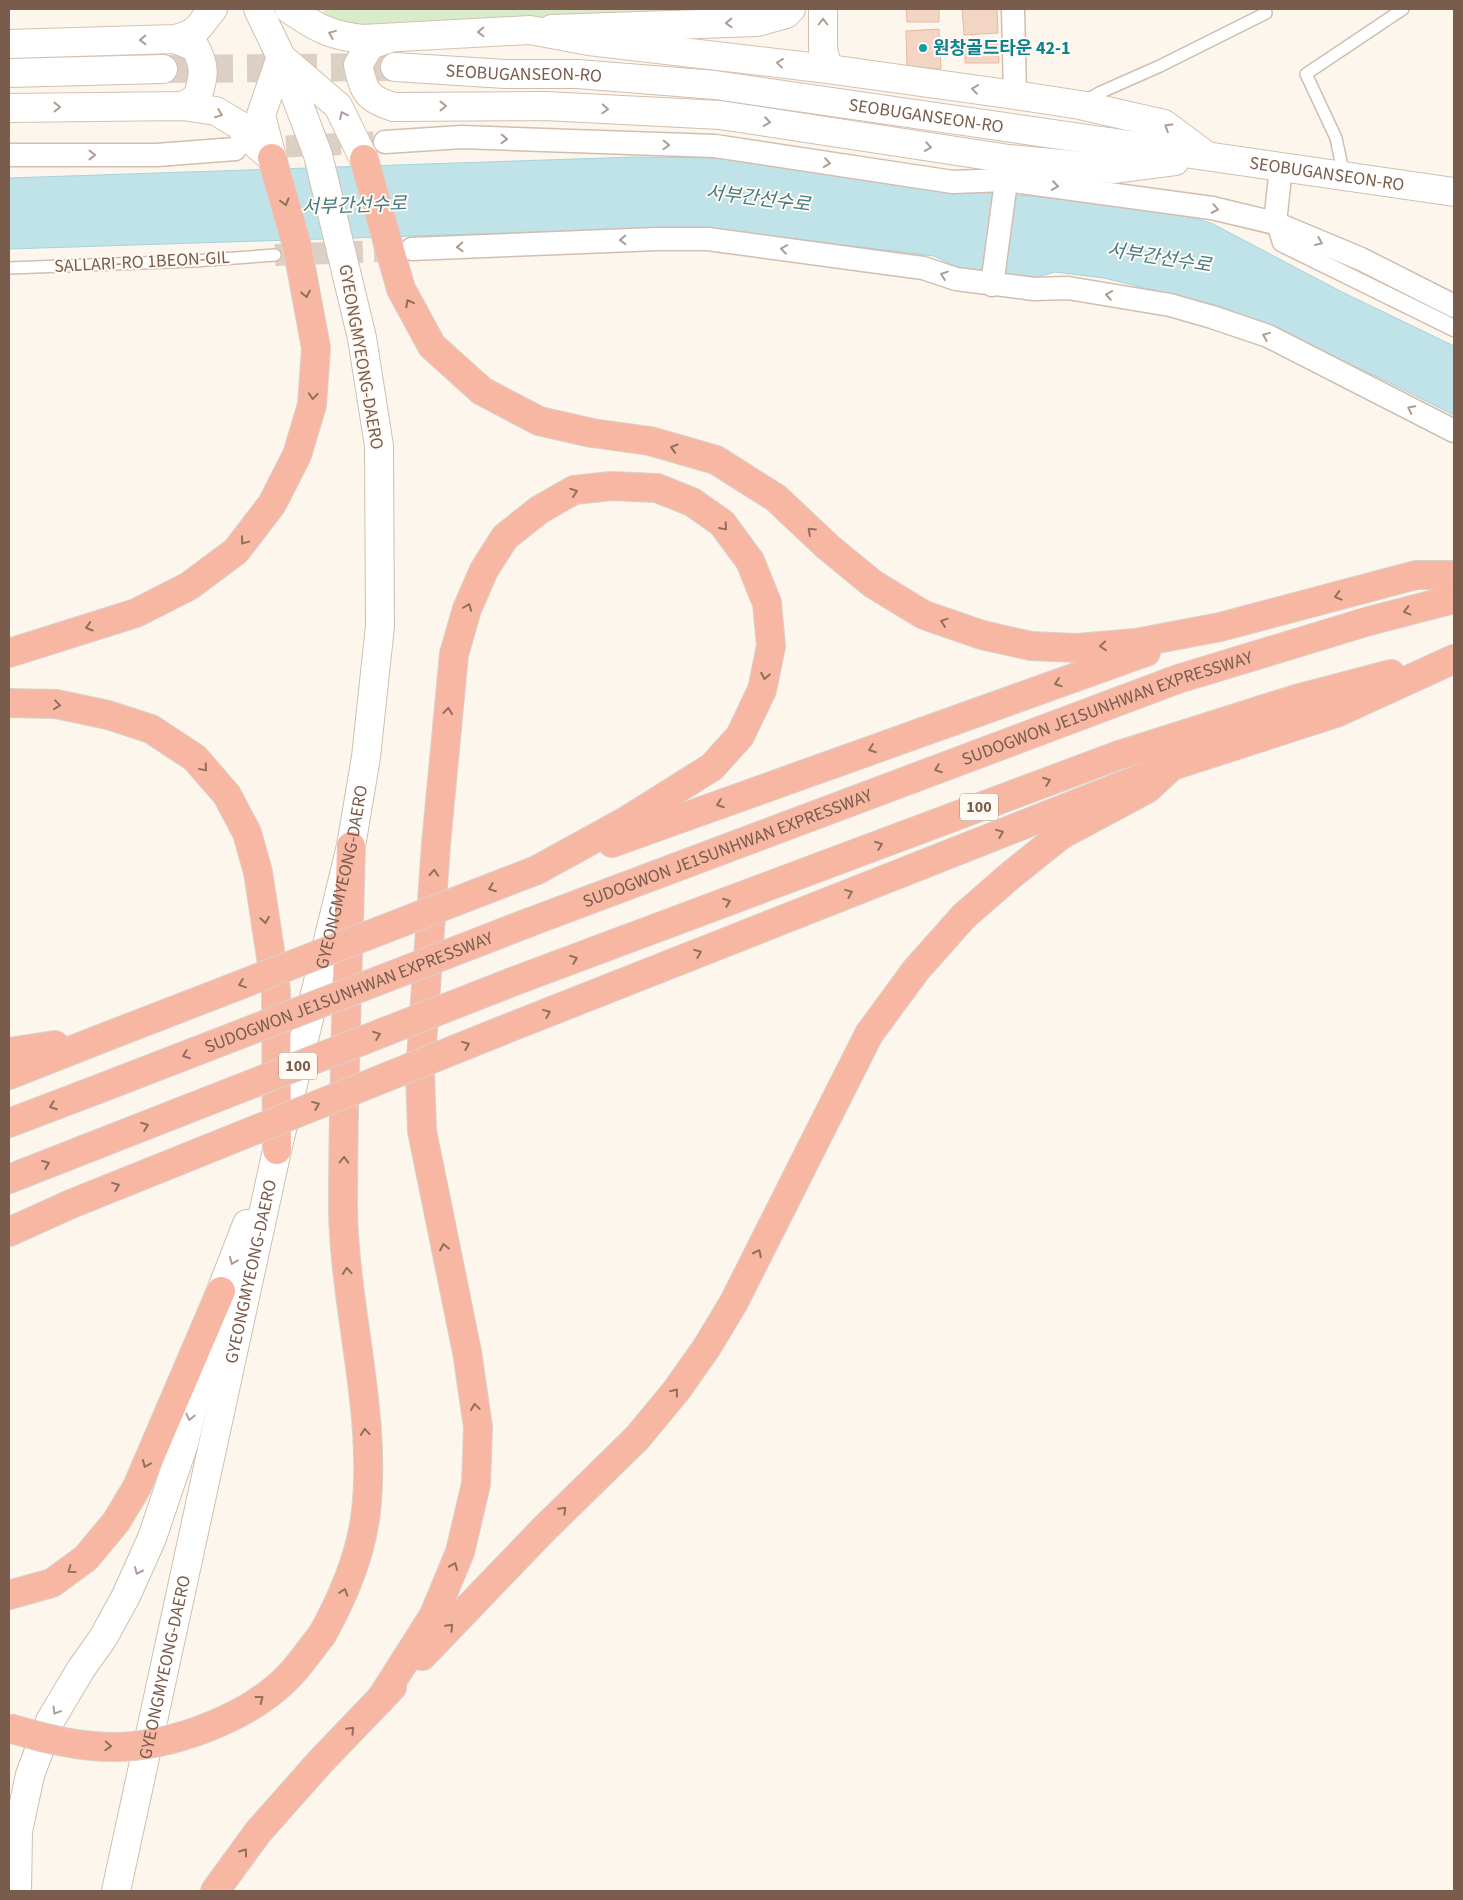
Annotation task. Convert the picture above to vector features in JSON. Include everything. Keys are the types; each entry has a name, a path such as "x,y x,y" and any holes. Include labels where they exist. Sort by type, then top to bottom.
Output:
{"highway":[{"path":"9,653 136,613 189,586 236,550 272,504 297,455 312,405 316,348 286,251 272,158"},
{"path":"364,159 401,289 432,346 482,391 539,421 592,433 650,441 716,460 776,498 828,547 873,584 924,615 982,635 1021,644 1077,648 1136,643 1220,627 1416,575 1454,575"},
{"path":"380,1700 434,1615 460,1552 476,1484 478,1427 467,1352 422,1132 420,1073 436,844 454,654 467,609 484,570 505,537 539,510 574,490 611,486 657,488 692,502 722,523 750,561 767,603 771,646 762,690 740,736 712,767 626,821 537,870"},
{"name":"SUDOGWON JE1SUNHWAN EXPRESSWAY","path":"9,1123 525,924 1178,680 1369,621 1454,599"},
{"path":"9,1075 537,870 1049,686 1220,627"},
{"path":"9,1232 71,1204 502,1031 1172,766 1336,713 1454,658"},
{"name":"100","path":"9,1179 512,982 1119,755 1296,699 1454,658"},
{"path":"9,703 56,704 108,715 150,729 195,758 227,794 247,833 258,872 276,990 277,1150"},
{"path":"215,1891 258,1832 320,1761 542,1530 637,1438 676,1392 707,1347 734,1302 870,1034 916,970 964,916 1061,835 1147,788 1172,766"},
{"path":"9,1728 58,1742 114,1747 158,1742 199,1733 250,1706 288,1677 322,1635 341,1601 357,1554 365,1519 368,1464 361,1380 347,1273 343,1209 351,846"},
{"path":"9,1052 108,1036"},
{"path":"9,1596 52,1583 86,1558 116,1522 137,1486 220,1291"}],"street":[{"path":"9,44 175,38 191,35 203,25 213,9"},
{"name":"GYEONGMYEONG-DAERO","path":"116,1891 277,1150 351,846 366,757 380,626 379,446 362,338 341,243 318,155 281,57 258,9"},
{"path":"289,9 315,26 340,37 363,39 530,30 757,22 786,14 791,9"},
{"path":"823,9 823,49 828,69"},
{"path":"1013,9 1015,95"},
{"path":"530,30 589,41 828,69 1080,105 1164,124 1206,156"},
{"path":"398,36 370,46 358,65 363,88 376,101 394,106 545,106 720,115 1007,177 1212,208 1274,223 1361,259 1454,306"},
{"path":"175,38 195,47 202,60 204,78 197,98 183,106"},
{"path":"272,158 261,115 281,57 338,106 364,159"},
{"name":"SEOBUGANSEON-RO","path":"395,67 506,74 578,74 715,85 1454,192"},
{"path":"9,73 163,69"},
{"path":"9,108 183,106 216,111 228,117 272,158"},
{"path":"364,159 364,127 369,119 394,106"},
{"path":"385,142 462,138 714,146 953,182 1113,169 1206,156"},
{"path":"9,155 157,155 235,149"},
{"path":"1281,167 1274,223 1281,243 1454,328"},
{"path":"993,281 1007,177"},
{"path":"412,249 657,239 708,239 923,268 956,279 993,281 1034,288 1068,288 1170,305 1268,336 1454,431"},
{"path":"17,1891 18,1831 30,1774 50,1721 122,1605 152,1538 184,1442 220,1291 277,1150"}],"lane":[{"path":"1080,105 1099,93 1160,66 1266,13 1264,9"},
{"path":"1344,176 1336,138 1306,74 1403,9"},
{"name":"SALLARI-RO 1BEON-GIL","path":"9,268 194,261 286,251"}],"green space":[{"path":"322,9 761,9 399,26 350,24 325,14"}],"water":[{"name":"서부간선수로","path":"635,157 717,158 937,187 1172,210 1213,224 1342,292 1454,346 1454,415 1380,378 1223,307 1104,278 1055,272 1027,280 959,268 934,256 722,230 665,228 9,249 9,178"}],"building":[{"name":"원창골드타운 42-1","path":"906,9 939,9 939,22 907,22"},
{"path":"962,9 997,9 998,33 964,35"},
{"name":"원창골드타운 42-1","path":"939,29 941,69 907,66 906,31"},
{"path":"998,44 999,63 965,63 965,46"}],"tunnel":[{"path":"163,69 395,67"},
{"path":"253,148 385,142"},
{"path":"275,255 406,250"}],"place":[{"name":"원창골드타운 42-1","path":"923,48"}]}
